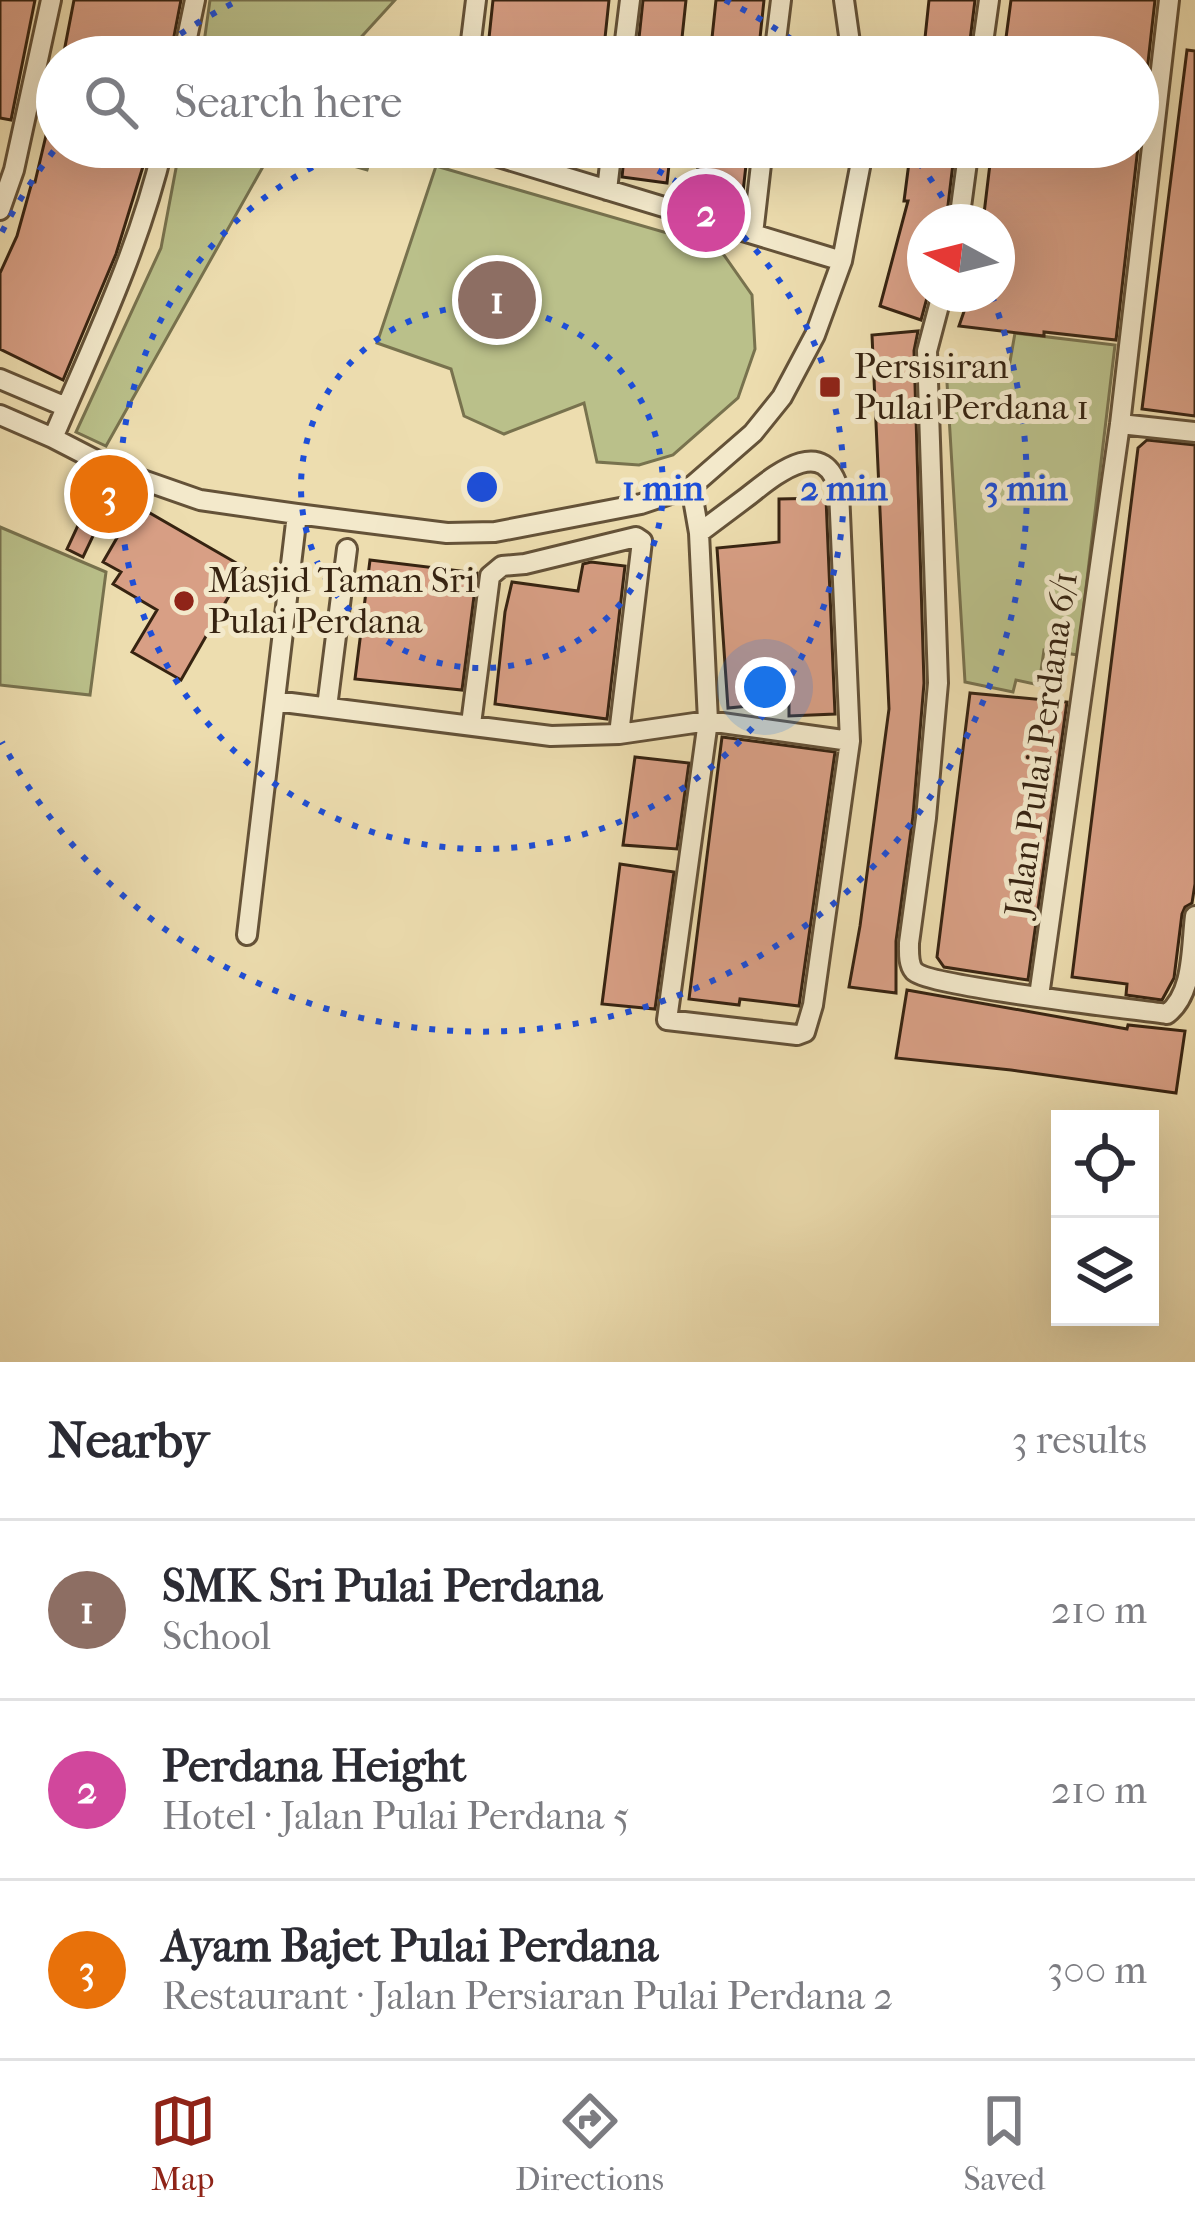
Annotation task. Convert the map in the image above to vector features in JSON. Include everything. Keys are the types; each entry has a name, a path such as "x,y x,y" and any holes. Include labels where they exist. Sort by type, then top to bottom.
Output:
{"street":[{"path":"43,36 51,0"},
{"path":"187,36 194,0"},
{"path":"472,36 476,0"},
{"path":"626,36 630,0"},
{"path":"777,36 781,0"},
{"path":"844,0 849,36"},
{"path":"985,36 989,0"},
{"name":"Jalan Pulai Perdana 6/1","path":"1159,87 1169,0"},
{"path":"0,210 14,170 36,69"},
{"path":"53,438 116,298 159,168"},
{"path":"535,168 842,261"},
{"path":"607,190 610,168"},
{"path":"753,234 761,168"},
{"path":"0,415 117,470 200,500 297,514 447,533 495,532 640,504 691,487 753,433 782,397 815,335 842,261 860,168"},
{"path":"961,204 966,168"},
{"name":"Jalan Pulai Perdana 6/1","path":"1039,996 1120,424 1150,168"},
{"path":"937,312 927,351 938,683 909,960 924,977 1167,1014 1186,990 1195,916"},
{"path":"0,379 66,407"},
{"path":"1120,424 1195,432"},
{"path":"691,487 699,532 707,721 667,1020 797,1035 805,1032 814,1005 850,741 839,491 830,468 808,463 781,470 699,532"},
{"path":"247,935 297,514"},
{"path":"471,724 490,576 502,566 640,537 619,734"},
{"path":"327,707 347,549"},
{"path":"275,700 551,736 619,734 707,721 850,741"}],"green space":[{"path":"210,0 395,0 362,36 205,36"},
{"path":"176,168 262,168 106,446 76,432 161,248"},
{"path":"435,168 719,248 752,295 755,349 738,398 673,455 639,465 597,462 584,403 504,434 464,416 451,369 377,343"},
{"path":"1015,333 1115,345 1078,655 1044,650 1039,685 1016,680 1013,692 965,682 946,366 1008,373"},
{"path":"0,527 106,572 90,695 0,685"}],"building":[{"path":"0,0 35,0 11,120 0,118"},
{"path":"74,0 181,0 174,36 67,36"},
{"path":"493,0 609,0 605,36 489,36"},
{"path":"643,0 686,0 682,36 639,36"},
{"path":"716,0 764,0 760,36 712,36"},
{"path":"929,0 975,0 971,36 925,36"},
{"path":"1011,0 1155,0 1151,36 1006,36"},
{"path":"1187,50 1195,51 1195,416 1142,409"},
{"path":"38,168 143,168 116,254 63,380 0,349 0,273"},
{"path":"623,168 669,168 667,183 622,177"},
{"path":"698,168 746,168 743,192 696,186"},
{"path":"908,168 952,168 948,204 904,201"},
{"path":"989,168 1136,168 1116,340 959,326 964,312 1015,312 1015,204 985,204"},
{"path":"907,205 907,312 923,312 921,320 880,306"},
{"path":"918,331 914,351 924,683 896,941 896,993 849,987 889,709 872,335"},
{"path":"1147,440 1195,445 1195,884 1192,903 1182,914 1174,978 1162,1000 1126,995 1127,984 1072,977 1138,448"},
{"path":"92,484 113,494 83,557 67,549"},
{"path":"826,498 835,714 789,716 789,702 728,708 717,548 779,542 779,499"},
{"name":"Masjid Taman Sri Pulai Perdana","path":"136,505 245,568 181,680 132,652 157,610 113,584 121,572 103,562"},
{"path":"370,560 477,573 462,690 355,679"},
{"path":"583,564 625,566 607,719 495,704 512,582 578,591"},
{"path":"970,693 1067,702 1028,980 944,967 937,957"},
{"path":"722,737 835,752 799,1006 689,999"},
{"path":"635,757 689,763 677,849 623,845"},
{"path":"620,864 674,872 655,1009 602,1004"},
{"path":"907,990 1127,1029 1128,1025 1185,1031 1176,1093 896,1058"}],"place":[{"name":"Perdana Height","path":"706,213"},
{"name":"SMK Sri Pulai Perdana","path":"497,300"},
{"name":"Persisiran Pulai Perdana 1","path":"830,387"},
{"name":"Ayam Bajet Pulai Perdana","path":"109,494"},
{"name":"Masjid Taman Sri Pulai Perdana","path":"184,601"}]}
